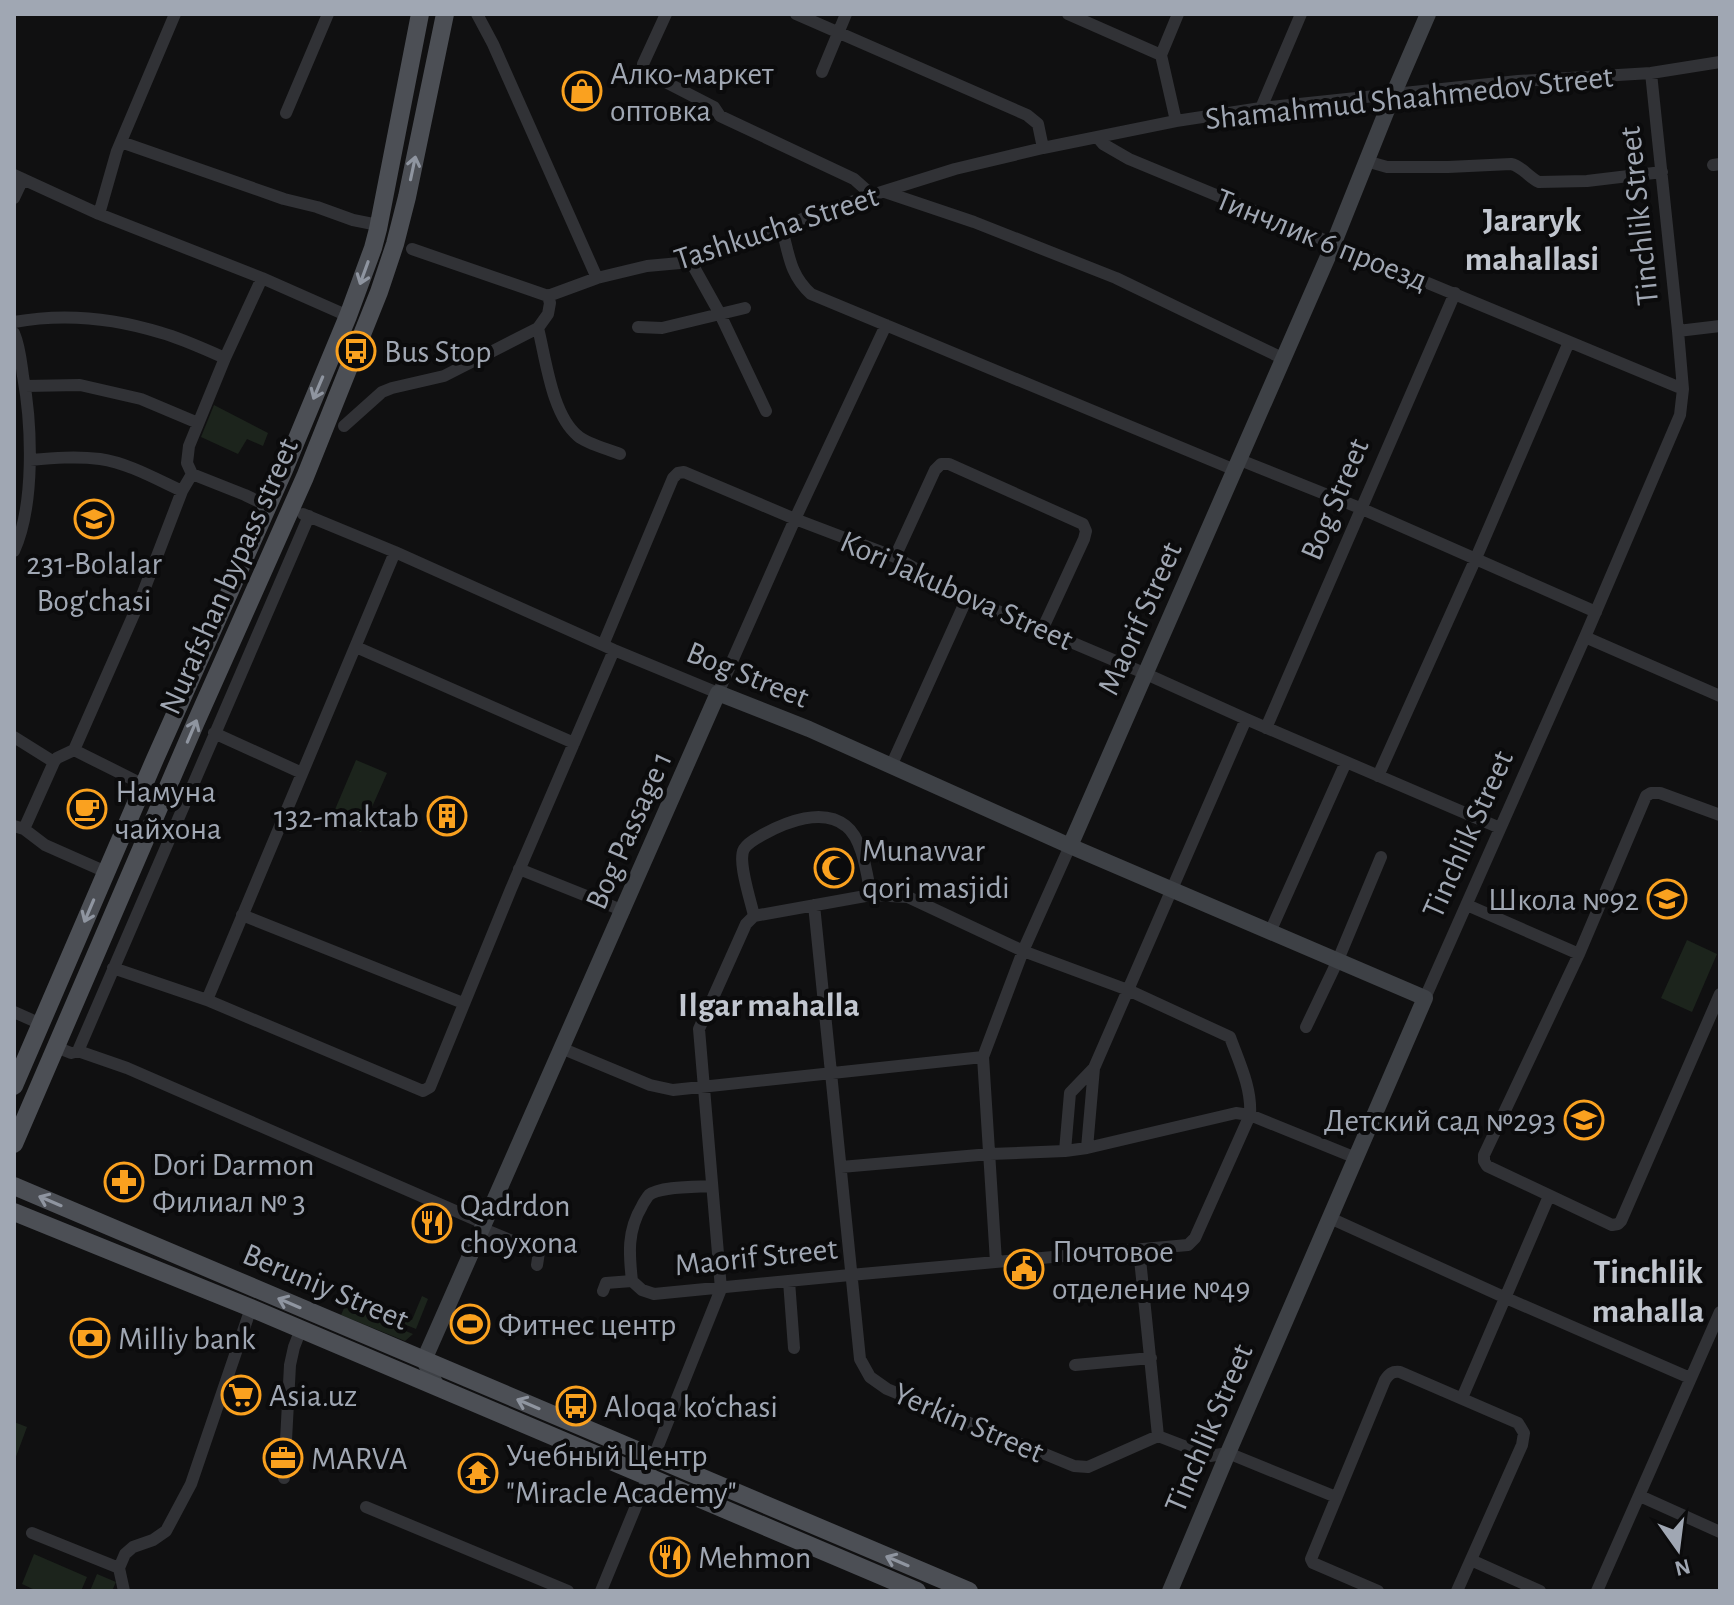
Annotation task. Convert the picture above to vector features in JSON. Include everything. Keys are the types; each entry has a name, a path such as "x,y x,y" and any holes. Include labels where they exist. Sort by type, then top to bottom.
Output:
{"main road":[{"name":"Nurafshan bypass street","path":"14,1086 348,316 373,248 420,14"},
{"name":"Nurafshan bypass street","path":"14,1144 305,477 387,270 407,197 445,14"},
{"path":"155,759 169,757 176,769"},
{"path":"76,941 84,953 91,954 98,950"},
{"name":"Beruniy Street","path":"14,1186 969,1591"},
{"name":"Beruniy Street","path":"14,1212 251,1308 917,1591"}],"street":[{"path":"99,214 121,142 175,14"},
{"path":"286,113 328,14"},
{"path":"477,14 597,278"},
{"path":"666,14 643,68 714,107 720,116 854,179 879,194 974,222 1116,278 1282,358"},
{"path":"796,14 1027,115 1038,124 1043,148"},
{"path":"822,72 846,14"},
{"path":"1068,14 1161,55"},
{"path":"1176,121 1161,55 1178,14"},
{"path":"1261,108 1301,14"},
{"name":"Maorif Street","path":"996,1262 983,1057 1023,951 1238,465 1428,14"},
{"name":"Shamahmud Shaahmedov Street","path":"1098,138 1176,121 1261,108 1518,81 1651,73 1720,62"},
{"name":"Tinchlik Street","path":"1170,1591 1680,415 1683,389 1651,73"},
{"name":"Tashkucha Street","path":"548,296 597,278 647,266 691,262 804,218 955,169 1098,138"},
{"name":"Тинчлик 6 проезд","path":"1098,138 1129,159 1683,389"},
{"path":"121,142 284,199 378,225"},
{"path":"1366,161 1387,167 1511,164 1517,165 1539,182 1587,181 1662,172"},
{"path":"14,198 18,177 99,214 262,278 348,316"},
{"path":"782,229 790,264 801,285 811,294 1238,465 1360,508 1596,612"},
{"path":"344,426 382,392 444,376 538,328 548,314 548,296 412,249"},
{"path":"691,262 720,314 766,411"},
{"path":"262,278 198,423 187,453 187,463 192,474 268,506"},
{"name":"Bog Street","path":"1266,728 1455,293"},
{"path":"638,327 662,328 745,308"},
{"path":"14,322 37,318 97,319 161,332 225,358"},
{"name":"Bog Passage 1","path":"424,1360 795,519 886,325"},
{"path":"1678,331 1720,326"},
{"path":"538,328 554,392 565,420 579,437 620,454"},
{"path":"14,333 25,386 30,460 27,494 14,550"},
{"path":"1378,776 1569,342"},
{"path":"25,386 80,385 141,399 198,423"},
{"path":"30,460 68,457 102,459 182,491"},
{"path":"895,557 935,470 941,464 949,464 1083,524 1086,531 1084,539 1042,630"},
{"name":"Kori Jakubova Street","path":"609,647 673,478 684,472 895,557 967,598 1500,828"},
{"path":"106,872 45,845 19,828 54,762 74,750 141,598 182,491 192,474"},
{"name":"Bog Street","path":"214,733 306,515 609,647 892,764 1070,846 1425,998"},
{"path":"207,1000 395,552"},
{"path":"892,764 967,598"},
{"path":"1585,637 1720,696"},
{"path":"356,647 574,743"},
{"path":"113,968 207,1000 423,1091 430,1087 574,743 609,647"},
{"path":"1087,1148 1094,1068 1246,719"},
{"path":"78,1051 214,733 302,773"},
{"path":"14,737 54,762"},
{"path":"74,750 144,785"},
{"path":"1270,932 1346,762"},
{"path":"1719,813 1660,793 1646,796 1579,954 1484,1155 1487,1166 1612,1225 1618,1224 1716,1013 1720,994"},
{"path":"754,916 742,860 743,850 763,835 805,818 823,817 846,826 861,851 871,895"},
{"path":"1306,1027 1381,857"},
{"path":"519,869 624,911"},
{"path":"601,1591 721,1289 699,1029 746,924 754,916 871,895 908,897 1023,951 1128,990 1230,1037 1249,1091 1250,1115"},
{"name":"Yerkin Street","path":"814,905 850,1275 860,1359 870,1377 887,1389 1074,1466 1088,1467 1158,1436"},
{"path":"1467,905 1579,954"},
{"path":"242,915 463,1003"},
{"path":"14,1012 41,1024"},
{"path":"56,1047 71,1053 78,1051 127,1068 541,1253"},
{"path":"561,1048 662,1089 673,1090 983,1057"},
{"path":"1065,1151 1070,1093 1094,1068"},
{"path":"841,1167 1087,1148 1236,1113 1250,1115 1356,1158"},
{"name":"Maorif Street","path":"712,1186 662,1190 648,1195 629,1238 632,1281 642,1290 654,1294 721,1289 1188,1245 1192,1243 1250,1115"},
{"path":"1462,1398 1549,1196"},
{"path":"1330,1218 1690,1378"},
{"path":"1139,1249 1158,1436 1210,1456 1228,1453 1336,1497"},
{"path":"603,1291 606,1283 632,1281"},
{"path":"789,1281 794,1348"},
{"path":"124,1591 119,1568 128,1550 162,1534 172,1522 191,1484 251,1308"},
{"path":"1597,1591 1720,1312"},
{"path":"284,1478 290,1365 301,1329"},
{"path":"1075,1365 1151,1358"},
{"path":"391,1367 424,1360 437,1387"},
{"path":"1378,1591 1313,1563 1311,1559 1385,1380 1391,1373 1400,1372 1518,1423 1524,1433 1522,1445 1457,1591"},
{"path":"1640,1496 1720,1532"},
{"path":"366,1507 568,1591"},
{"path":"32,1533 119,1568"},
{"path":"1471,1560 1540,1591"}],"shaded area":[{"path":"214,405 268,433 263,446 247,439 238,454 201,437"},
{"path":"356,760 387,773 361,832 331,819"},
{"path":"1687,940 1717,954 1692,1012 1661,998"},
{"path":"422,1296 428,1299 416,1329 348,1301 353,1297 412,1320"},
{"path":"345,1306 413,1334 405,1341 341,1315"},
{"path":"14,1422 27,1427 14,1462"},
{"path":"34,1554 87,1577 81,1591 37,1591 22,1584"},
{"path":"97,1574 116,1582 112,1591 90,1591"}],"place":[{"name":"Алко-маркет оптовка","path":"582,91"},
{"name":"Bus Stop","path":"356,351"},
{"name":"231-Bolalar Bog'chasi","path":"94,519"},
{"name":"Намуна чайхона","path":"87,809"},
{"name":"132-maktab","path":"447,816"},
{"name":"Munavvar qori masjidi","path":"834,868"},
{"name":"Школа №92","path":"1667,899"},
{"name":"Детский сад №293","path":"1584,1120"},
{"name":"Dori Darmon Филиал № 3","path":"124,1182"},
{"name":"Qadrdon choyxona","path":"432,1223"},
{"name":"Почтовое отделение №49","path":"1024,1269"},
{"name":"Фитнес центр","path":"470,1324"},
{"name":"Milliy bank","path":"90,1338"},
{"name":"Asia.uz","path":"241,1395"},
{"name":"Aloqa ko‘chasi","path":"576,1406"},
{"name":"MARVA","path":"283,1458"},
{"name":"Учебный Центр \"Miracle Academy\"","path":"478,1473"},
{"name":"Mehmon","path":"670,1557"}],"district":[{"name":"Jararyk mahallasi","path":"1532,238"},
{"name":"Ilgar mahalla","path":"769,1004"},
{"name":"Tinchlik mahalla","path":"1648,1290"}]}
